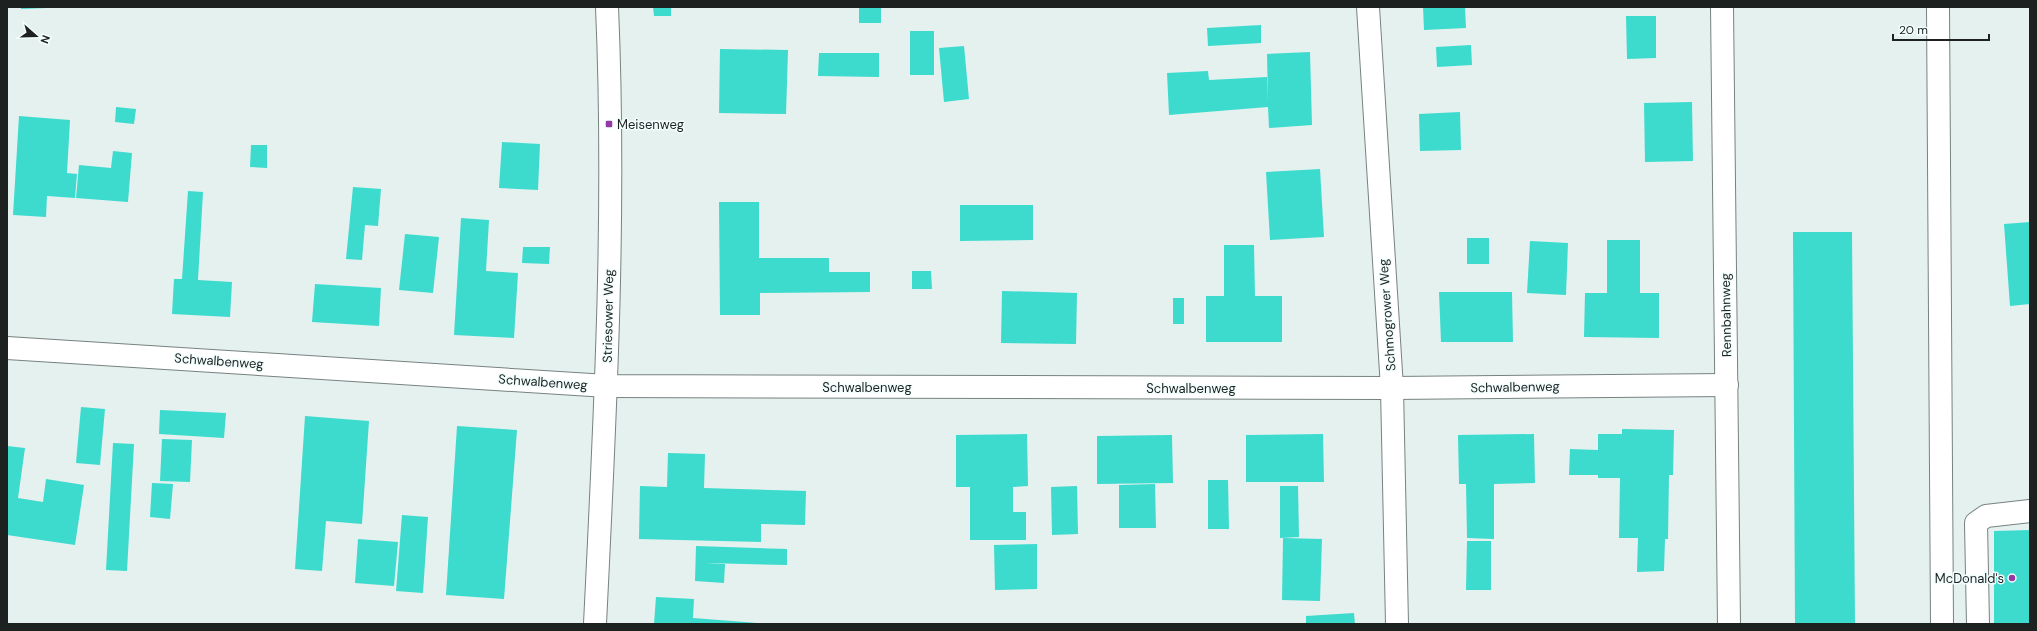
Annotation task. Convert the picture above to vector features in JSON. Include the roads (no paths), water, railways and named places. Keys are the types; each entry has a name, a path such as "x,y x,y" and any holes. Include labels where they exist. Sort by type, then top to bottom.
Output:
{"street":[{"name":"Striesower Weg","path":"595,624 607,386 610,153 607,7"},
{"name":"Schmogrower Weg","path":"1368,7 1392,388 1397,624"},
{"name":"Rennbahnweg","path":"1722,7 1729,624"},
{"path":"1938,7 1942,624"},
{"name":"Schwalbenweg","path":"7,348 607,386 1392,388 1727,385"},
{"path":"1978,624 1976,523 1986,516 2030,511"}],"place":[{"name":"Meisenweg","path":"609,124"},
{"name":"McDonald's","path":"2012,578"}]}
